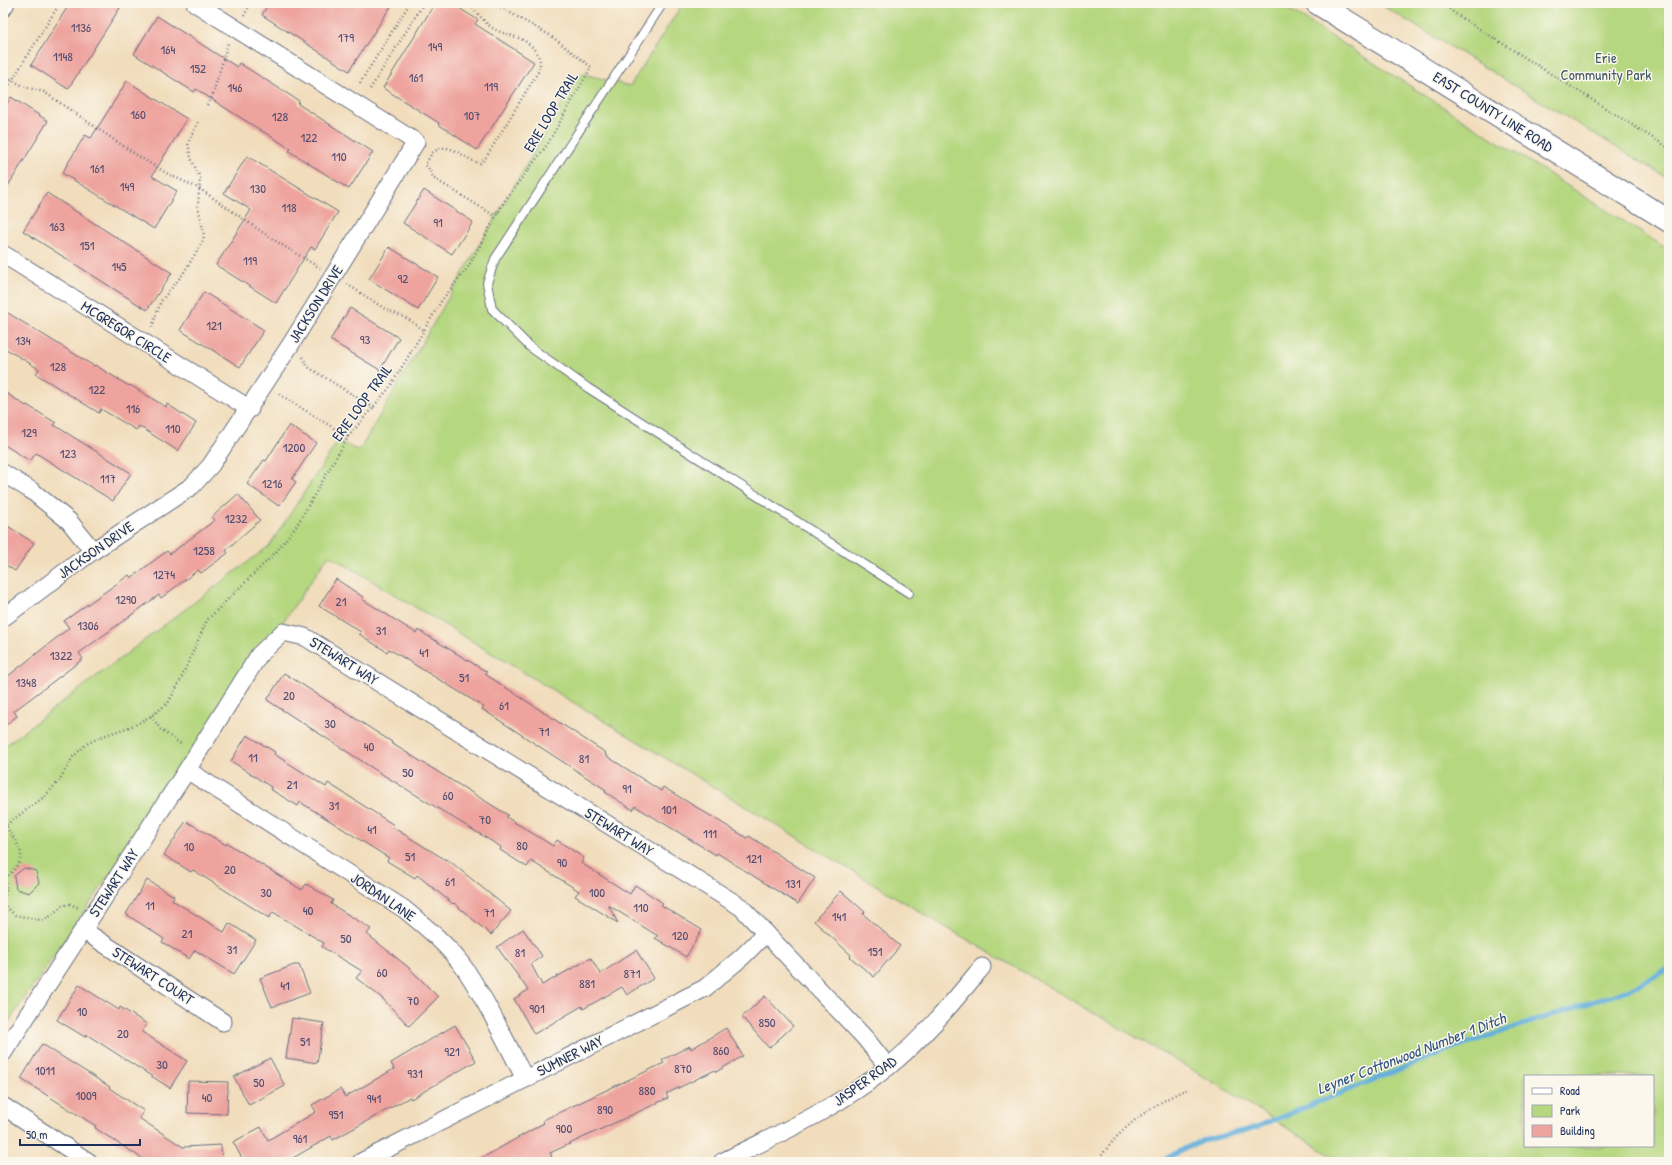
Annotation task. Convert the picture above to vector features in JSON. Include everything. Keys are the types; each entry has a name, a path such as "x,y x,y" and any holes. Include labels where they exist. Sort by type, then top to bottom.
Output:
{"main road":[{"name":"EAST COUNTY LINE ROAD","path":"1317,3 1669,221"}],"street":[{"path":"3,8 6,3"},
{"name":"JACKSON DRIVE","path":"3,618 93,551 192,486 212,465 250,409 416,142 195,3"},
{"name":"MCGREGOR CIRCLE","path":"3,254 250,409"},
{"path":"3,473 32,490 69,521 93,551"},
{"name":"STEWART WAY","path":"3,1053 187,770 259,654 283,632 305,637 741,907 766,933"},
{"name":"JORDAN LANE","path":"187,770 404,909 434,934 464,968 486,1003 524,1079"},
{"name":"STEWART COURT","path":"83,930 223,1022"},
{"path":"766,933 870,1043 888,1067"},
{"name":"SUMNER WAY","path":"361,1162 705,988 742,957 766,933"},
{"name":"JASPER ROAD","path":"722,1162 840,1101 888,1067 939,1018 982,967"},
{"path":"3,1106 89,1162"}],"lane":[{"path":"663,3 495,259 487,283 492,308 530,347 588,388 909,593"}],"path":[{"path":"3,95 60,3"},
{"path":"242,18 251,3"},
{"path":"360,83 410,3"},
{"path":"370,89 424,3"},
{"path":"466,3 491,27 501,33 524,39 539,57 541,65 485,159 480,163 474,162 453,149 440,148 432,154 425,165 435,178 495,216"},
{"name":"ERIE LOOP TRAIL","path":"4,827 44,797 58,782 73,758 85,745 100,737 135,726 168,703 179,683 207,620 276,552 297,525 348,437 374,408 390,387 442,300 468,267 505,200 547,145 590,67 551,36 493,3"},
{"path":"1444,3 1454,13 1669,148"},
{"path":"207,105 212,97 219,70 230,39"},
{"path":"3,75 25,87 44,92 138,156 168,174 200,189 274,240 322,269"},
{"path":"152,327 161,301 183,274 203,241 204,235 198,206 200,178 190,158 188,143 199,120"},
{"path":"344,282 423,330"},
{"path":"302,356 308,367 374,408"},
{"path":"279,394 348,437"},
{"path":"151,716 161,730 181,744"},
{"path":"4,827 20,849 22,856 21,863 5,878"},
{"path":"3,875 5,878 6,894 3,900"},
{"path":"3,904 8,906 15,914 41,920 48,918 62,906 70,904 80,909"},
{"path":"1097,1162 1108,1145 1145,1112 1162,1100 1188,1088"}],"green space":[{"path":"683,3 1279,3 1669,250 1669,1162 1341,1162 1227,1090 942,925 329,555 3,1030 3,747 269,546 338,441 359,451 580,73 630,86"},
{"name":"Erie Community Park","path":"1378,3 1669,3 1669,179"}],"building":[{"path":"70,3 123,3 68,89 31,65"},
{"path":"269,3 393,3 349,71 262,15"},
{"path":"435,3 451,3 478,20 475,24 534,62 477,150 438,124 439,123 383,88"},
{"path":"157,16 237,67 239,63 299,101 298,104 373,152 349,189 289,151 291,149 196,89 194,92 134,54"},
{"path":"127,81 187,119 152,176 177,191 154,229 62,173 85,135 91,138"},
{"path":"11,97 48,121 3,194 3,110"},
{"path":"247,156 338,212 315,249 311,247 276,303 216,265 251,210 224,193"},
{"path":"424,190 473,222 452,254 403,223"},
{"path":"47,193 172,273 147,310 23,231"},
{"path":"389,247 438,277 418,310 369,279"},
{"path":"204,292 264,330 240,367 180,330"},
{"path":"350,308 399,338 380,370 330,340"},
{"path":"3,310 94,366 95,365 166,407 167,404 196,423 178,451 139,426 136,430 101,409 99,413 36,374 39,369 3,347"},
{"path":"3,391 56,423 54,425 131,473 113,501 36,453 30,461 3,444"},
{"path":"289,425 316,443 292,479 296,482 279,506 247,484 264,460 266,461"},
{"path":"238,494 260,520 226,550 228,553 201,573 198,570 161,598 159,595 79,653 83,659 14,711 17,716 3,727 3,680 69,628 64,621 129,575 131,578 167,551 170,554 215,520 212,517"},
{"path":"3,523 34,543 15,571 3,563"},
{"path":"336,579 363,597 362,599 416,633 418,630 487,672 485,674 661,791 663,787 747,838 749,836 815,878 798,904 717,853 716,855 635,806 633,810 605,792 606,790 482,709 484,707 389,649 387,652 359,634 361,632 319,606"},
{"path":"284,673 392,742 391,743 508,815 506,817 553,846 557,840 584,858 581,863 630,894 635,885 663,903 661,905 702,930 686,957 655,938 658,936 608,905 618,923 575,896 579,891 531,861 527,867 500,850 501,847 385,776 267,700"},
{"path":"247,735 326,787 328,783 394,825 392,827 446,860 447,859 511,911 491,935 454,903 453,904 417,875 415,878 387,861 389,858 300,802 298,806 270,789 271,787 231,761"},
{"path":"186,821 226,845 227,843 302,890 306,884 333,900 331,904 371,929 367,934 408,967 438,997 409,1026 382,998 356,978 362,971 322,947 324,943 273,912 269,918 193,870 191,872 164,855"},
{"path":"24,868 36,871 39,883 29,893 16,889 14,876"},
{"path":"147,880 174,896 172,900 224,932 229,923 256,940 234,974 195,950 189,959 162,942 164,939 126,914"},
{"path":"841,891 865,912 863,914 900,946 874,977 850,957 851,955 814,921"},
{"path":"523,929 542,956 531,964 542,985 591,958 600,974 636,950 654,978 627,995 622,987 583,1009 582,1006 534,1034 514,999 528,990 497,947"},
{"path":"294,965 299,965 310,993 272,1007 260,978"},
{"path":"79,985 119,1010 120,1007 147,1024 142,1032 187,1061 170,1088 86,1034 85,1037 57,1020"},
{"path":"765,996 793,1026 769,1048 742,1017"},
{"path":"292,1018 324,1023 317,1063 286,1058"},
{"path":"455,1025 476,1061 411,1099 410,1097 333,1140 331,1136 286,1162 244,1162 233,1142 261,1127 268,1140 316,1112 312,1105 340,1089 345,1097 394,1069 391,1063"},
{"path":"726,1028 743,1056 716,1072 715,1070 666,1094 668,1098 550,1153 552,1156 542,1162 475,1162 544,1123 543,1120 664,1063 662,1060 690,1046 691,1049"},
{"path":"42,1044 110,1087 109,1088 144,1111 139,1118 183,1147 221,1145 222,1162 148,1162 95,1128 96,1126 21,1079"},
{"path":"270,1058 285,1086 249,1105 234,1077"},
{"path":"188,1081 228,1082 227,1114 187,1113"}],"waterway":[{"name":"Leyner Cottonwood Number 1 Ditch","path":"1162,1162 1198,1142 1254,1128 1450,1049 1628,990 1669,969"}]}
